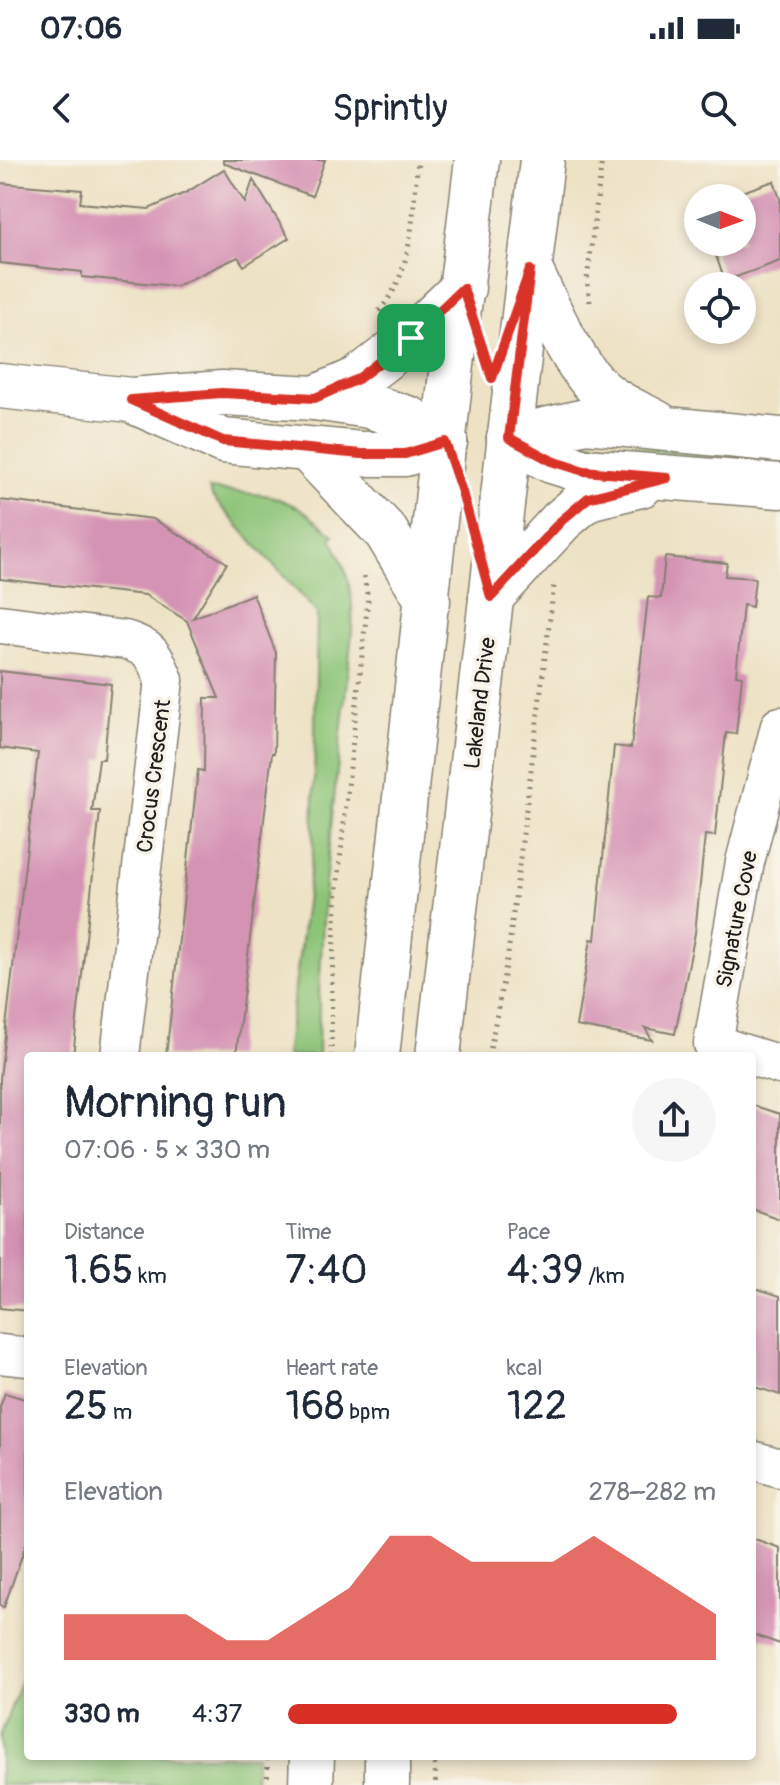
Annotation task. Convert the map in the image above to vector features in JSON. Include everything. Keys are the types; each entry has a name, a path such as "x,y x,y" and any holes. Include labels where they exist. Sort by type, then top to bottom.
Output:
{"main road":[{"path":"377,1052 477,160"},
{"name":"Lakeland Drive","path":"438,1052 542,160"},
{"path":"131,400 223,441 309,451 405,454 445,442 492,378 530,270"},
{"path":"530,270 571,351 606,395 670,429"},
{"path":"463,288 509,438 552,461 584,471 780,486"},
{"path":"315,398 358,379 411,338 463,288"},
{"path":"0,386 131,400 222,393 315,398 369,406 410,419 445,442 491,597"},
{"path":"428,601 462,492 509,438 586,421 780,440"},
{"path":"309,451 386,532 428,601"},
{"path":"491,597 561,521 588,498 667,478"},
{"path":"311,1785 312,1760"},
{"path":"387,1760 387,1785"}],"street":[{"name":"Crocus Crescent","path":"0,624 143,645 157,662 164,680 120,1052"},
{"name":"Signature Cove","path":"739,1052 713,1044 745,862 780,726"},
{"name":"Signature Cove","path":"756,1057 780,1065"},
{"path":"0,1354 24,1357"},
{"path":"756,1461 780,1468"}],"path":[{"path":"377,313 397,284 405,263 418,160"},
{"path":"595,315 590,304 587,280 602,160"},
{"path":"331,1052 337,889 368,599 360,560"},
{"path":"490,1052 508,954 556,576"},
{"path":"267,1785 268,1760"},
{"path":"434,1760 436,1785"}],"green space":[{"path":"559,439 780,458 780,473 566,448"},
{"path":"209,489 271,496 300,508 334,535 331,538 349,583 352,632 325,883 318,1052 287,1052 313,849 317,613 213,498"},
{"path":"24,1672 24,1760 256,1760 255,1785 0,1785 0,1737"}],"building":[{"path":"223,160 325,160 312,196 223,163"},
{"path":"224,169 245,203 253,180 289,238 244,266 238,257 176,286 82,277 82,272 0,263 0,183 82,190 80,203 149,209 187,192"},
{"path":"774,181 780,199 780,261 750,272 722,272 716,256 756,256 756,187"},
{"path":"0,500 153,519 227,563 193,618 253,594 276,653 274,753 236,1052 166,1052 198,770 204,771 205,698 219,698 187,621 145,595 0,579"},
{"path":"665,557 727,563 725,576 755,578 752,607 743,605 736,675 742,676 736,734 726,733 715,836 705,835 695,933 675,1034 645,1028 652,1040 576,1026 591,939 595,940 614,746 631,748 648,597 661,598"},
{"path":"0,671 111,684 104,759 99,759 92,811 100,811 73,1052 24,1052 24,1311 0,1308 0,1078 38,753 0,748"},
{"path":"756,1106 780,1114 780,1219 756,1210"},
{"path":"756,1288 780,1296 780,1395 756,1387"},
{"path":"5,1393 24,1399 24,1550 4,1607 0,1606 0,1407"},
{"path":"756,1539 780,1548 780,1644 756,1635"}],"route":[{"path":"530,270 509,438 552,461 584,471 667,478 588,498 561,521 491,597 445,442 405,454 361,454 223,441 131,400 222,393 315,398 358,379 411,338 463,288 492,378 530,270"}]}
